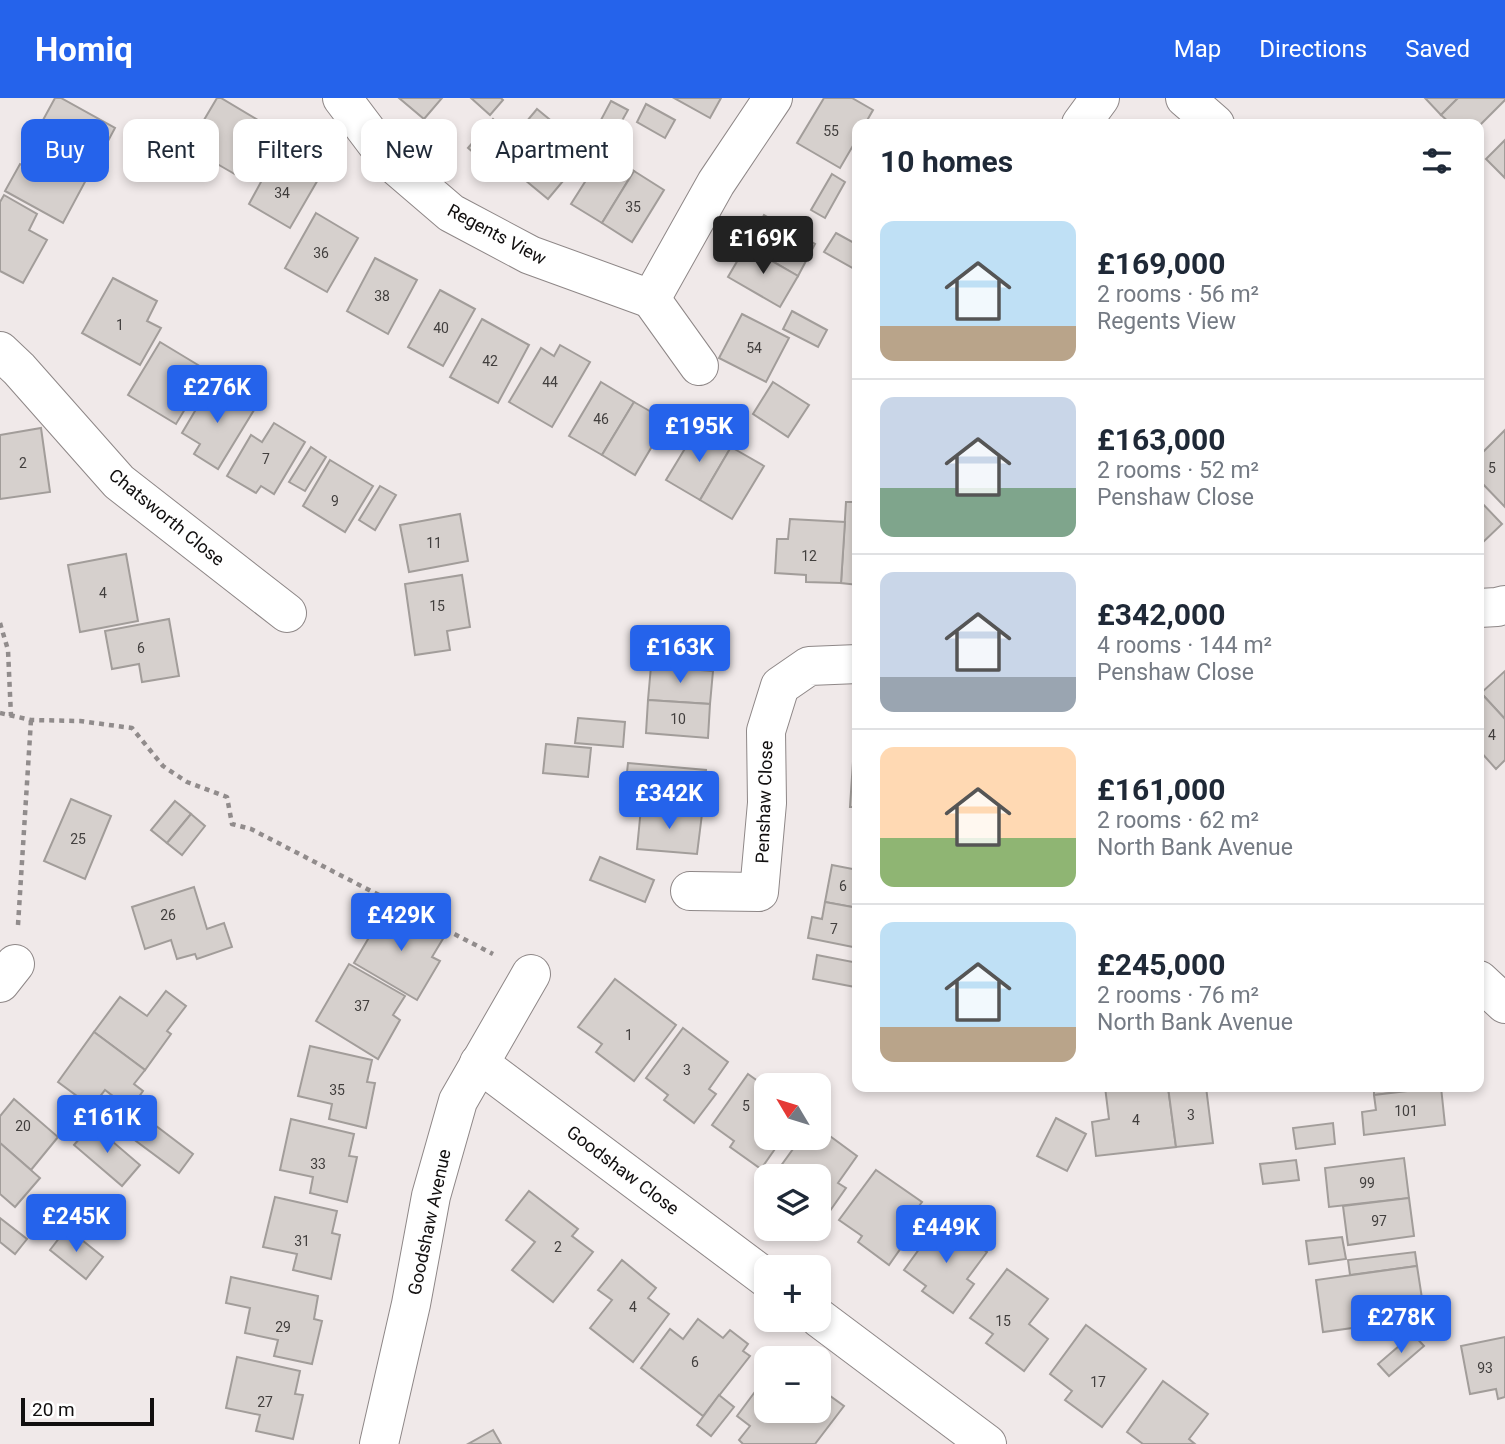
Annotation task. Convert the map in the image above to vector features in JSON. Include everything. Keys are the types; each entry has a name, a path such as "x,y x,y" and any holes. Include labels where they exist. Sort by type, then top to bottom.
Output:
{"street":[{"name":"Regents View","path":"342,98 388,159 451,214 530,255 651,299"},
{"path":"699,366 651,299 716,183 773,98"},
{"path":"1085,119 1100,98"},
{"path":"1185,98 1209,119"},
{"name":"Chatsworth Close","path":"0,351 119,482 287,613"},
{"path":"1484,608 1505,605"},
{"name":"Penshaw Close","path":"690,891 760,892 767,803 766,732 779,685 809,666 852,664"},
{"name":"Goodshaw Avenue","path":"379,1444 411,1304 431,1196 458,1101 531,974"},
{"path":"1484,985 1505,1004"},
{"name":"Goodshaw Close","path":"480,1063 754,1269"},
{"path":"831,1327 988,1444"}],"path":[{"path":"0,623 8,650 11,716"},
{"path":"0,713 31,720 80,721 132,728 163,766 187,782 227,797 232,824 251,829 531,974"},
{"path":"8,974 31,720"}],"building":[{"path":"55,98 61,98 99,119 44,119"},
{"path":"217,98 221,98 256,119 233,119 233,173 219,165 219,119 205,119"},
{"path":"399,98 442,98 424,119"},
{"path":"471,98 501,98 503,100 490,115"},
{"path":"674,98 721,98 710,118"},
{"path":"824,98 852,98 873,110 868,119 852,119 852,147 840,168 797,143"},
{"path":"1425,98 1458,98 1441,115"},
{"path":"1458,98 1505,98 1484,121 1445,119 1441,115"},
{"path":"611,101 628,110 623,119 601,119"},
{"path":"646,104 675,120 665,138 637,122"},
{"path":"537,109 549,119 529,119"},
{"path":"109,125 115,128 109,139"},
{"path":"1505,140 1505,178 1486,159"},
{"path":"20,164 21,182 85,182 63,223 5,191"},
{"path":"633,173 664,190 632,242 602,223 627,182 633,182"},
{"path":"832,174 845,182 825,218 811,210"},
{"path":"261,182 317,182 290,228 249,204"},
{"path":"527,182 562,182 548,199"},
{"path":"585,182 627,182 602,223 571,204"},
{"path":"4,195 37,214 29,230 47,240 23,283 0,271 0,202"},
{"path":"316,213 358,238 327,292 285,268"},
{"path":"764,215 815,244 798,276 746,246"},
{"path":"836,233 852,242 852,268 824,252"},
{"path":"746,246 798,276 780,307 728,277"},
{"path":"375,258 417,280 388,334 347,311"},
{"path":"113,278 157,301 147,321 161,328 140,365 82,333"},
{"path":"440,290 475,309 443,366 408,347"},
{"path":"792,311 827,330 818,347 783,329"},
{"path":"742,314 789,338 766,382 719,358"},
{"path":"482,319 529,345 498,403 450,377"},
{"path":"160,342 208,371 176,424 128,395"},
{"path":"560,345 590,362 552,427 509,402 541,348 554,356"},
{"path":"601,382 634,402 602,455 569,436"},
{"path":"773,382 809,405 788,437 753,414"},
{"path":"211,384 254,410 218,469 194,454 200,444 182,433"},
{"path":"634,402 667,421 635,475 602,455"},
{"path":"274,423 305,442 274,494 261,486 256,493 227,476 251,435 262,442"},
{"path":"698,427 731,447 700,500 666,480"},
{"path":"41,428 50,492 0,499 0,435"},
{"path":"1505,430 1505,507 1484,485 1484,451"},
{"path":"311,447 326,457 305,491 289,482"},
{"path":"731,447 764,466 732,519 700,500"},
{"path":"330,460 373,486 345,532 303,506"},
{"path":"380,486 396,495 375,530 359,520"},
{"path":"846,502 852,502 852,584 841,583"},
{"path":"1484,505 1502,524 1484,541"},
{"path":"460,514 468,561 409,572 400,525"},
{"path":"790,519 845,522 841,583 806,582 806,575 775,573 777,539 788,539"},
{"path":"126,554 138,621 80,632 68,565"},
{"path":"462,575 470,627 447,631 450,650 415,655 405,584"},
{"path":"169,619 179,676 142,682 139,664 112,669 105,631"},
{"path":"654,645 714,650 713,671 653,666"},
{"path":"651,666 713,671 710,704 648,700"},
{"path":"1505,671 1505,719 1484,696 1484,690"},
{"path":"1484,696 1505,719 1505,760 1496,769 1484,756"},
{"path":"648,700 710,704 708,738 646,733"},
{"path":"578,718 625,722 623,747 575,743"},
{"path":"546,744 591,748 588,777 543,773"},
{"path":"628,763 706,770 702,814 641,808 641,802 624,800"},
{"path":"71,799 111,816 85,879 44,861"},
{"path":"175,801 191,814 167,843 151,830"},
{"path":"641,808 702,814 697,854 637,849"},
{"path":"191,814 205,826 182,855 167,843"},
{"path":"600,857 654,880 645,902 590,880"},
{"path":"832,865 852,869 852,907 825,902"},
{"path":"194,887 207,929 224,923 232,947 197,959 195,954 177,959 171,940 145,949 132,907"},
{"path":"825,902 852,907 852,947 808,938 812,917 822,919"},
{"path":"388,905 444,937 432,957 440,961 417,1000 354,963"},
{"path":"817,955 852,962 852,986 813,979"},
{"path":"349,964 405,996 393,1015 400,1020 378,1059 316,1021"},
{"path":"615,979 676,1025 634,1081 596,1052 602,1044 578,1027"},
{"path":"166,991 186,1006 167,1031 171,1034 145,1070 94,1032 120,997 147,1016"},
{"path":"683,1028 728,1062 709,1089 716,1094 694,1123 664,1100 668,1095 646,1078"},
{"path":"94,1032 145,1070 134,1084 143,1091 130,1109 105,1090 92,1107 58,1082"},
{"path":"310,1046 372,1060 367,1082 375,1083 366,1128 329,1119 332,1104 298,1096"},
{"path":"748,1074 754,1078 754,1150 774,1150 764,1164 754,1164 730,1147 734,1141 712,1125"},
{"path":"1106,1092 1169,1092 1176,1147 1096,1156 1092,1122 1109,1119"},
{"path":"1169,1092 1207,1092 1213,1143 1176,1147"},
{"path":"1374,1092 1398,1092 1374,1095"},
{"path":"1442,1092 1445,1125 1364,1135 1362,1112 1376,1110 1374,1095"},
{"path":"14,1099 58,1137 31,1170 0,1143 0,1116"},
{"path":"1056,1118 1086,1134 1067,1171 1037,1156"},
{"path":"147,1119 193,1154 179,1173 132,1138"},
{"path":"291,1119 354,1134 349,1156 357,1157 347,1202 310,1193 313,1177 280,1170"},
{"path":"1333,1123 1335,1144 1296,1149 1293,1128"},
{"path":"92,1124 140,1165 122,1186 74,1145"},
{"path":"831,1137 857,1156 838,1183 846,1188 831,1209 831,1164 782,1164 792,1150 831,1150"},
{"path":"0,1143 40,1178 15,1207 0,1194"},
{"path":"1404,1158 1409,1198 1329,1207 1325,1168"},
{"path":"1296,1160 1299,1180 1263,1184 1260,1164"},
{"path":"876,1170 922,1202 902,1229 910,1235 889,1265 858,1242 862,1236 839,1220"},
{"path":"529,1191 578,1229 572,1236 593,1252 553,1302 512,1270 535,1242 506,1220"},
{"path":"275,1197 337,1211 332,1233 340,1235 331,1279 293,1270 297,1254 263,1247"},
{"path":"1409,1198 1414,1236 1348,1245 1343,1206"},
{"path":"0,1218 27,1239 15,1254 0,1242"},
{"path":"941,1219 987,1252 967,1279 974,1284 953,1313 922,1291 926,1286 904,1270"},
{"path":"67,1228 103,1257 86,1279 50,1250"},
{"path":"1342,1237 1346,1259 1309,1264 1306,1241"},
{"path":"1415,1252 1417,1266 1350,1275 1348,1260"},
{"path":"622,1260 656,1288 648,1298 669,1314 633,1362 590,1328 612,1300 598,1290"},
{"path":"1417,1266 1425,1318 1323,1332 1316,1280"},
{"path":"1007,1269 1048,1299 1029,1324 1048,1339 1024,1371 986,1343 993,1334 970,1318"},
{"path":"231,1277 318,1296 314,1319 322,1321 312,1364 274,1356 278,1340 245,1333 250,1308 226,1303"},
{"path":"698,1319 723,1338 730,1330 748,1344 743,1351 750,1356 703,1416 641,1368 670,1329 683,1339"},
{"path":"1086,1325 1146,1369 1102,1427 1065,1400 1072,1391 1050,1374"},
{"path":"1413,1334 1424,1346 1389,1376 1378,1364"},
{"path":"1505,1337 1505,1397 1498,1399 1496,1389 1470,1394 1461,1346"},
{"path":"237,1357 300,1371 295,1394 303,1395 293,1439 256,1431 260,1415 226,1408"},
{"path":"1163,1381 1208,1414 1189,1439 1195,1444 1143,1444 1127,1432"},
{"path":"754,1393 754,1423 831,1423 831,1397 844,1406 815,1444 743,1444 739,1440 750,1426 737,1416"},
{"path":"719,1395 734,1407 711,1436 697,1425"},
{"path":"493,1430 501,1444 468,1444"}]}
